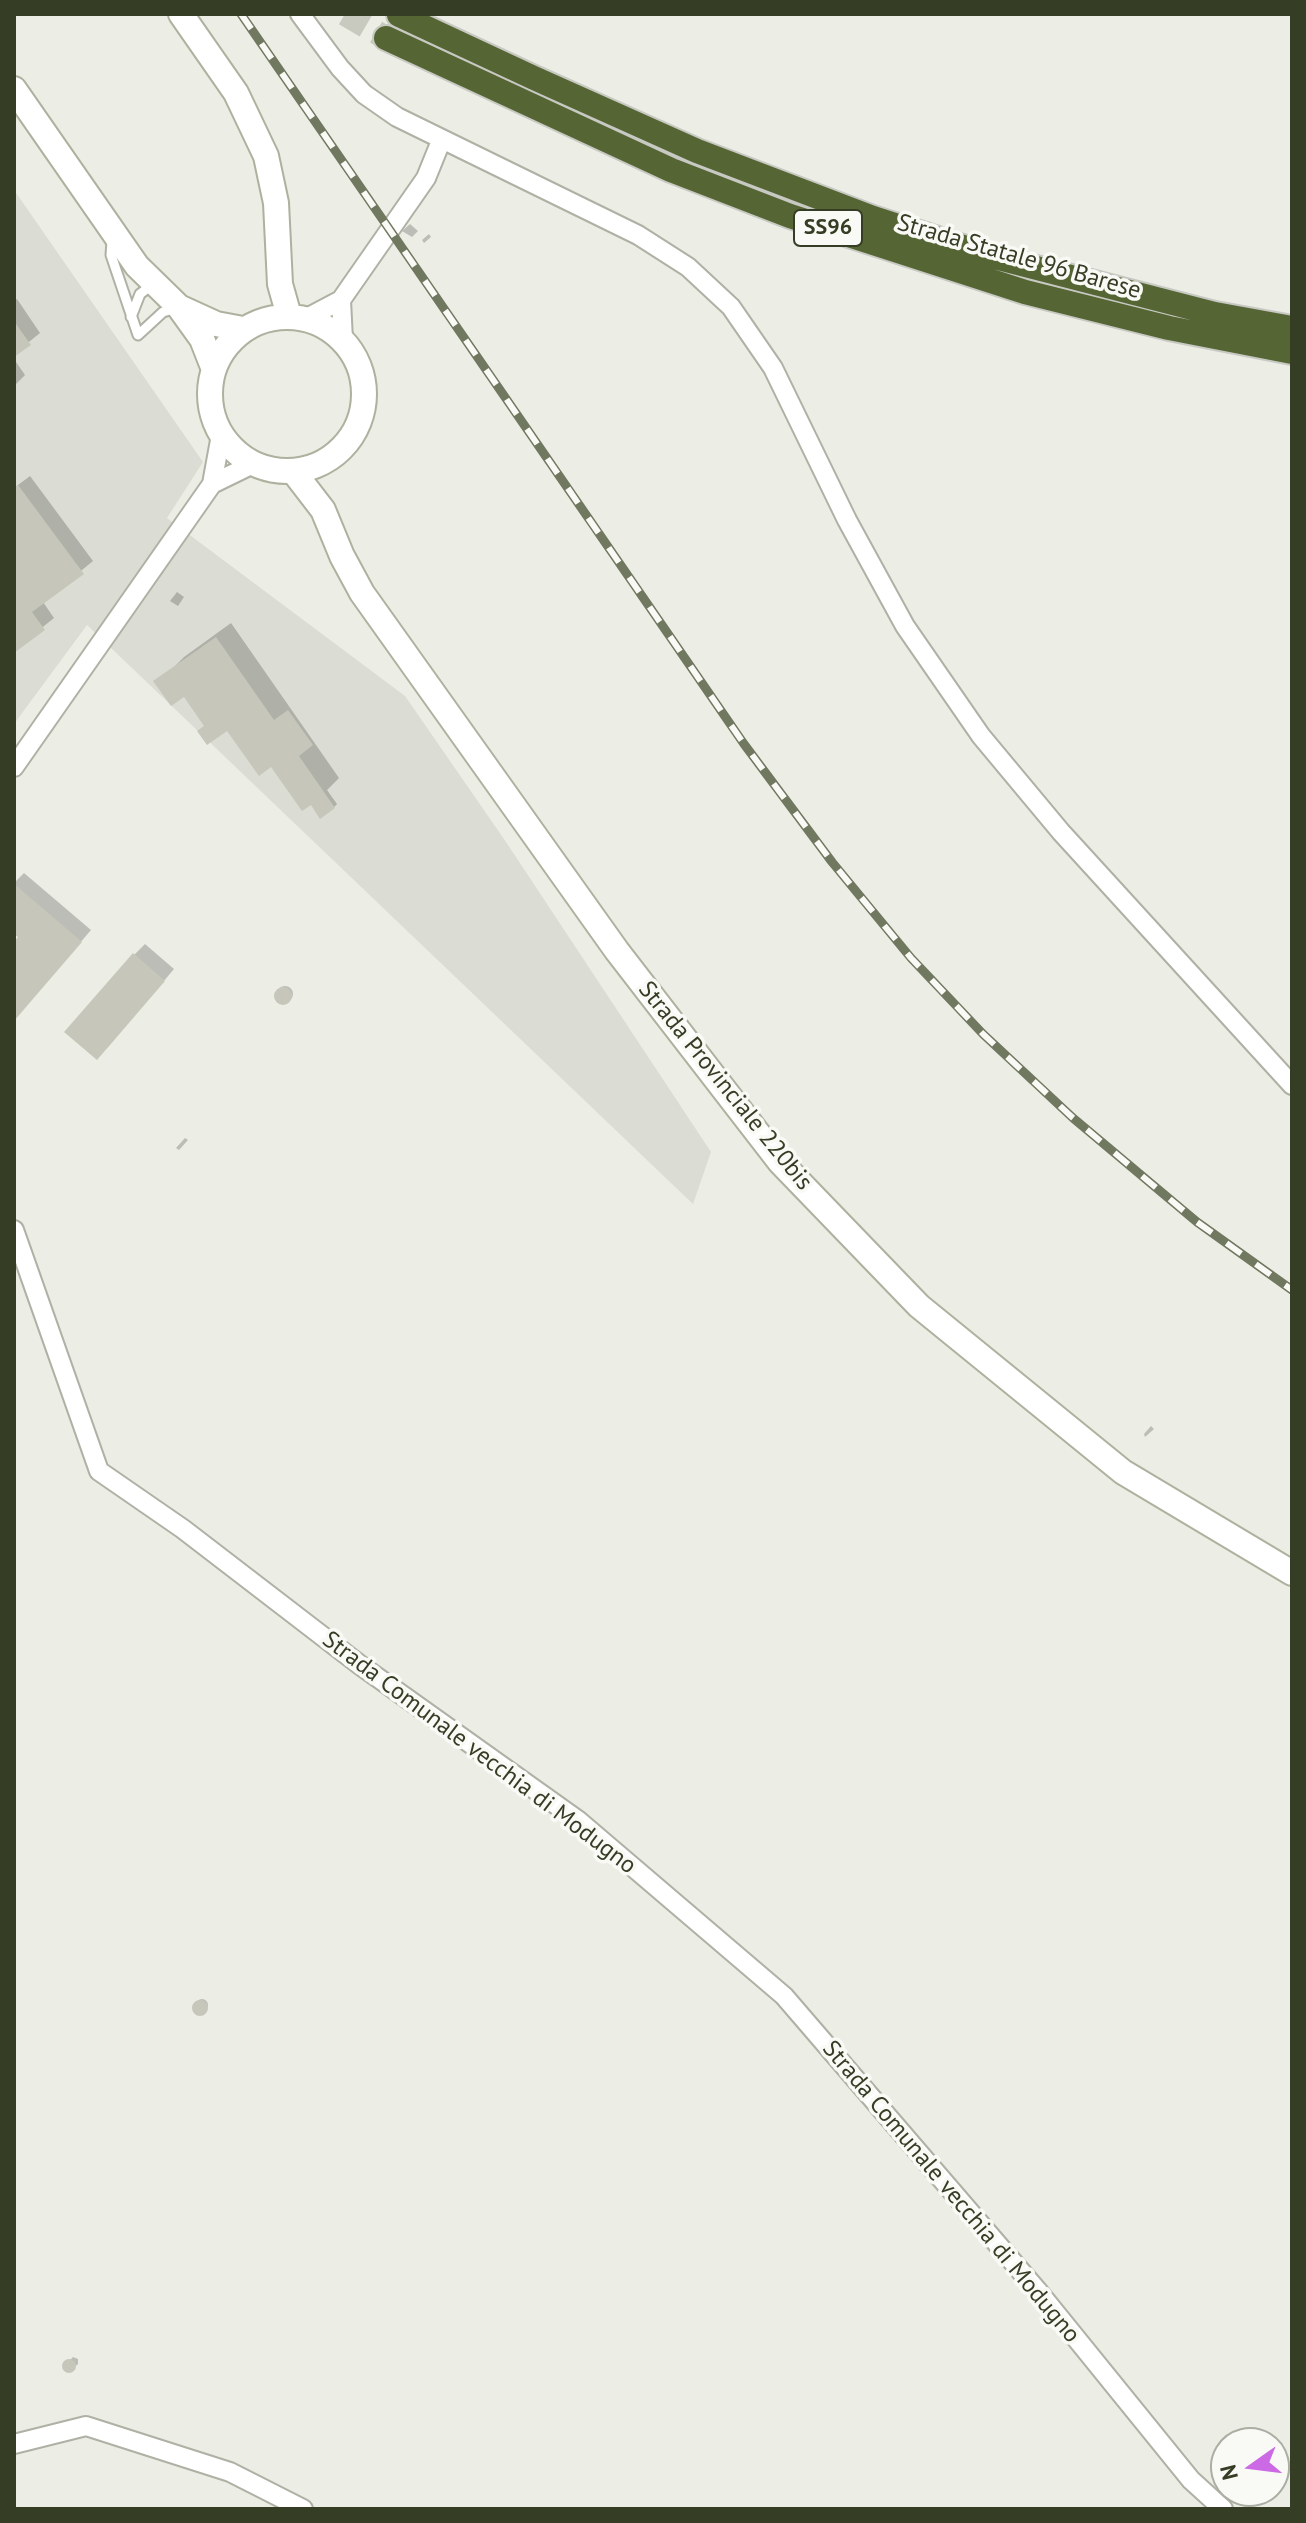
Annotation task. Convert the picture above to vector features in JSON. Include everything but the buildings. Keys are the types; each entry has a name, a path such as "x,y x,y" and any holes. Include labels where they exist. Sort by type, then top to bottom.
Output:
{"highway":[{"name":"Strada Statale 96 Barese","path":"399,15 697,151 873,218 994,257 1215,314 1292,328"},
{"name":"Strada Statale 96 Barese","path":"386,38 671,170 790,216 1025,292 1169,328 1292,352"}],"street":[{"path":"181,14 236,93 266,156 276,203 280,284 298,317 326,327 343,340 356,359 363,381 363,404 357,426 345,445 327,460 311,468 293,471 272,470 253,464 235,451 221,435 212,413 209,390 213,367 225,346 243,329 265,319 298,317 341,300 426,178 441,141"},
{"path":"303,15 340,68 364,94 397,117 638,235 688,267 731,307 773,368 847,520 905,626 981,736 1061,832 1292,1085"},
{"path":"21,104 153,284 179,307 202,339 213,367"},
{"path":"341,300 343,340"},
{"path":"179,307 216,324 243,329"},
{"path":"14,767 212,484 221,435"},
{"name":"Strada Provinciale 220bis","path":"323,510 327,460"},
{"path":"212,484 253,464"},
{"name":"Strada Provinciale 220bis","path":"293,471 323,510 362,593 617,951 780,1162 919,1306 1123,1472 1292,1573"},
{"name":"Strada Comunale vecchia di Modugno","path":"14,1230 99,1471 183,1529 360,1665 579,1821 784,1996 1037,2290 1191,2480 1223,2509"},
{"path":"14,2444 86,2426 230,2472 303,2509"}],"lane":[{"path":"112,231 111,255 130,319 138,335 163,312 179,307"},
{"path":"130,319 140,294 153,284"}],"shaded area":[{"path":"14,190 203,462 167,518 405,696 506,842 711,1152 693,1204 87,625 14,724"}],"tunnel":[{"path":"345,14 386,38"}],"railway":[{"path":"241,14 744,744 832,862 911,958 983,1034 1073,1118 1197,1222 1292,1290"}]}
